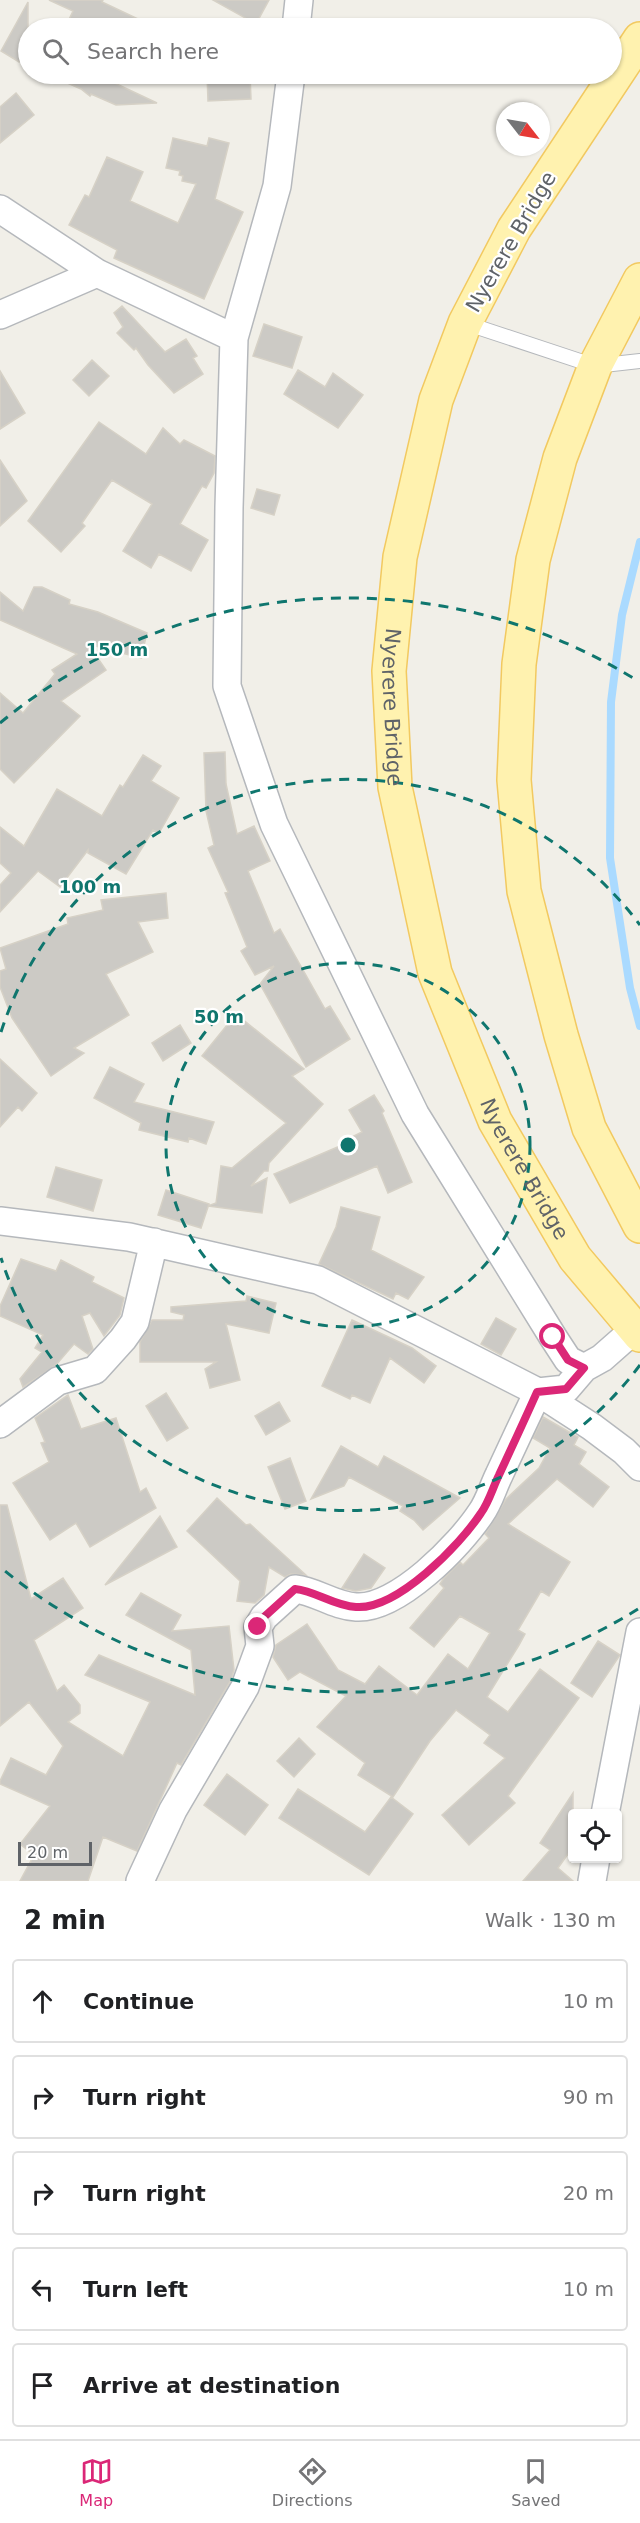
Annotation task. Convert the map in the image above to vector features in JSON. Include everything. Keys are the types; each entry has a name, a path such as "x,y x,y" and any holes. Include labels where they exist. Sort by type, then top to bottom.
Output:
{"main road":[{"name":"Nyerere Bridge","path":"622,65 640,39"},
{"name":"Nyerere Bridge","path":"609,84 514,229 465,323 436,400 400,557 389,671 395,787 435,973 495,1121 575,1258 637,1332"},
{"path":"640,280 595,366 560,458 533,560 519,664 514,780 524,891 561,1035 589,1128 640,1226"}],"street":[{"path":"297,18 299,0"},
{"path":"290,84 278,186 234,338 227,686 274,824 415,1113 568,1360 584,1368"},
{"path":"0,209 97,273 234,338"},
{"path":"0,315 97,273"},
{"path":"0,1221 129,1237 318,1280 537,1392 592,1427 624,1451 640,1467"},
{"path":"0,1424 58,1381 95,1370 123,1339 135,1322 154,1242"},
{"path":"537,1392 566,1389 584,1368 602,1358 637,1332"},
{"path":"140,1881 173,1810 245,1687 260,1646 258,1627 264,1617 295,1589 307,1590 331,1601 357,1607 382,1604 420,1579 444,1557 482,1513 537,1392"},
{"path":"606,1809 640,1632"},
{"path":"591,1881 595,1863"}],"lane":[{"path":"465,323 595,366 640,362"}],"building":[{"path":"49,0 103,0 102,2 136,18 70,18 73,11"},
{"path":"213,0 269,0 259,18 245,18"},
{"path":"28,2 28,18 19,18"},
{"path":"18,20 18,61 1,51"},
{"path":"70,84 117,84 157,103 116,105 91,94 90,96"},
{"path":"207,84 250,84 251,99 208,101"},
{"path":"16,93 34,115 0,143 0,107"},
{"path":"173,138 207,146 209,138 229,143 215,199 243,212 204,299 114,258 117,250 69,225 85,195 89,197 107,157 143,172 130,201 178,223 196,184 182,181 183,176 179,175 180,171 166,168"},
{"path":"122,306 165,352 186,339 197,356 193,358 203,374 174,393 136,348 134,350 117,333 123,327 114,313"},
{"path":"264,324 302,337 292,368 253,356"},
{"path":"92,360 109,376 89,396 73,380"},
{"path":"298,370 325,387 333,373 363,395 338,428 284,394"},
{"path":"0,371 25,413 0,429"},
{"path":"99,422 146,454 163,428 180,444 184,440 215,456 214,473 206,488 202,486 180,524 208,540 191,571 159,554 151,568 123,551 152,504 112,480 82,523 85,526 61,552 28,521"},
{"path":"0,460 27,501 0,526"},
{"path":"257,489 280,495 274,515 251,508"},
{"path":"34,587 42,587 70,600 69,604 98,612 147,633 141,658 88,644 106,670 61,701 80,716 14,783 0,769 0,693 23,713 55,674 52,670 77,654 0,620 0,592 23,611"},
{"path":"225,752 226,784 237,834 254,826 270,861 248,871 274,933 280,929 325,1009 330,1006 350,1039 306,1067 260,984 274,966 255,975 241,951 247,947 225,893 228,892 208,848 214,845 206,811 204,753"},
{"path":"143,755 161,766 151,781 179,798 159,833 153,830 126,874 88,853 88,850 60,887 38,871 0,912 0,885 11,873 0,863 0,827 24,846 57,789 102,816 120,785 123,787"},
{"path":"166,893 168,918 138,922 153,952 106,974 129,1015 74,1048 84,1053 51,1076 12,1018 0,987 0,971 6,969 0,948 68,924 67,918 103,910 101,900"},
{"path":"236,1014 304,1069 292,1076 323,1104 269,1163 268,1171 264,1171 251,1186 267,1178 262,1213 208,1206 216,1203 221,1166 232,1168 286,1123 202,1056"},
{"path":"180,1025 191,1043 163,1061 152,1043"},
{"path":"0,1059 37,1093 22,1111 18,1107 0,1127"},
{"path":"110,1067 144,1084 134,1102 214,1122 206,1144 189,1138 188,1142 139,1130 141,1123 94,1098"},
{"path":"374,1095 384,1111 382,1113 412,1182 388,1193 377,1166 290,1203 274,1174 347,1143 346,1140 362,1132 349,1110"},
{"path":"56,1167 102,1180 93,1211 47,1197"},
{"path":"166,1190 209,1204 201,1228 158,1215"},
{"path":"341,1207 380,1217 371,1250 424,1277 408,1299 396,1293 393,1299 319,1264 336,1227"},
{"path":"21,1259 56,1271 61,1260 94,1277 92,1282 124,1298 120,1315 104,1336 90,1313 82,1316 93,1349 88,1354 74,1344 56,1365 23,1387 20,1379 42,1352 35,1348 43,1335 0,1316 0,1306"},
{"path":"247,1296 276,1303 269,1333 226,1324 240,1380 210,1388 205,1369 216,1362 140,1362 140,1342 152,1320 183,1320 184,1315 171,1312 171,1307 246,1301"},
{"path":"496,1318 516,1329 501,1355 481,1344"},
{"path":"352,1320 412,1348 436,1366 424,1383 390,1358 370,1403 352,1395 350,1399 322,1386"},
{"path":"166,1393 188,1428 167,1441 146,1406"},
{"path":"68,1395 81,1429 116,1418 140,1492 146,1488 156,1508 90,1547 76,1523 50,1540 13,1483 49,1462 41,1443 45,1442 35,1418"},
{"path":"279,1402 290,1421 266,1435 255,1416"},
{"path":"543,1417 578,1437 574,1445 586,1452 579,1464 609,1487 593,1507 557,1479 508,1524 570,1562 549,1596 541,1591 518,1630 525,1634 487,1697 508,1712 540,1669 579,1698 508,1796 515,1803 469,1845 442,1815 505,1758 484,1743 490,1735 456,1710 430,1741 393,1797 358,1775 365,1763 317,1727 346,1696 300,1672 288,1680 273,1657 276,1645 307,1624 338,1670 365,1684 379,1666 417,1695 448,1654 468,1669 490,1633 460,1616 434,1647 410,1628 444,1588 440,1584 444,1578 460,1562 463,1565 489,1538 485,1534 506,1499 539,1468 550,1448 533,1438"},
{"path":"341,1446 378,1467 384,1456 460,1498 423,1530 414,1520 400,1511 403,1506 349,1477 344,1486 311,1499"},
{"path":"290,1458 306,1501 285,1509 268,1467"},
{"path":"217,1498 246,1525 250,1524 306,1575 291,1574 285,1577 269,1567 264,1595 255,1603 237,1601 240,1581 187,1531"},
{"path":"0,1505 7,1505 31,1599 63,1578 83,1608 34,1640 57,1691 64,1685 80,1705 80,1713 68,1722 123,1756 150,1702 85,1675 99,1655 195,1695 191,1650 126,1615 141,1593 181,1615 172,1631 229,1626 234,1670 231,1680 181,1765 177,1763 137,1851 103,1837 88,1881 20,1881 34,1855 20,1844 50,1806 0,1784 0,1781 11,1758 46,1775 63,1746 29,1702 0,1726"},
{"path":"160,1516 177,1547 105,1585"},
{"path":"364,1554 385,1568 371,1588 356,1591 342,1588"},
{"path":"598,1641 620,1655 592,1697 571,1683"},
{"path":"299,1738 315,1754 294,1777 277,1761"},
{"path":"227,1774 268,1805 245,1835 204,1805"},
{"path":"298,1789 365,1832 391,1797 413,1814 369,1875 279,1818"},
{"path":"573,1793 573,1809 568,1809 568,1854 558,1868 573,1881 523,1881 550,1850 540,1843"}],"waterway":[{"path":"640,542 622,615 611,702 610,858 630,988 640,1026"}],"route":[{"path":"258,1627 264,1617 295,1589 307,1590 331,1601 357,1607 382,1604 420,1579 444,1557 482,1513 537,1392 566,1389 584,1368 568,1360 553,1337"}]}
